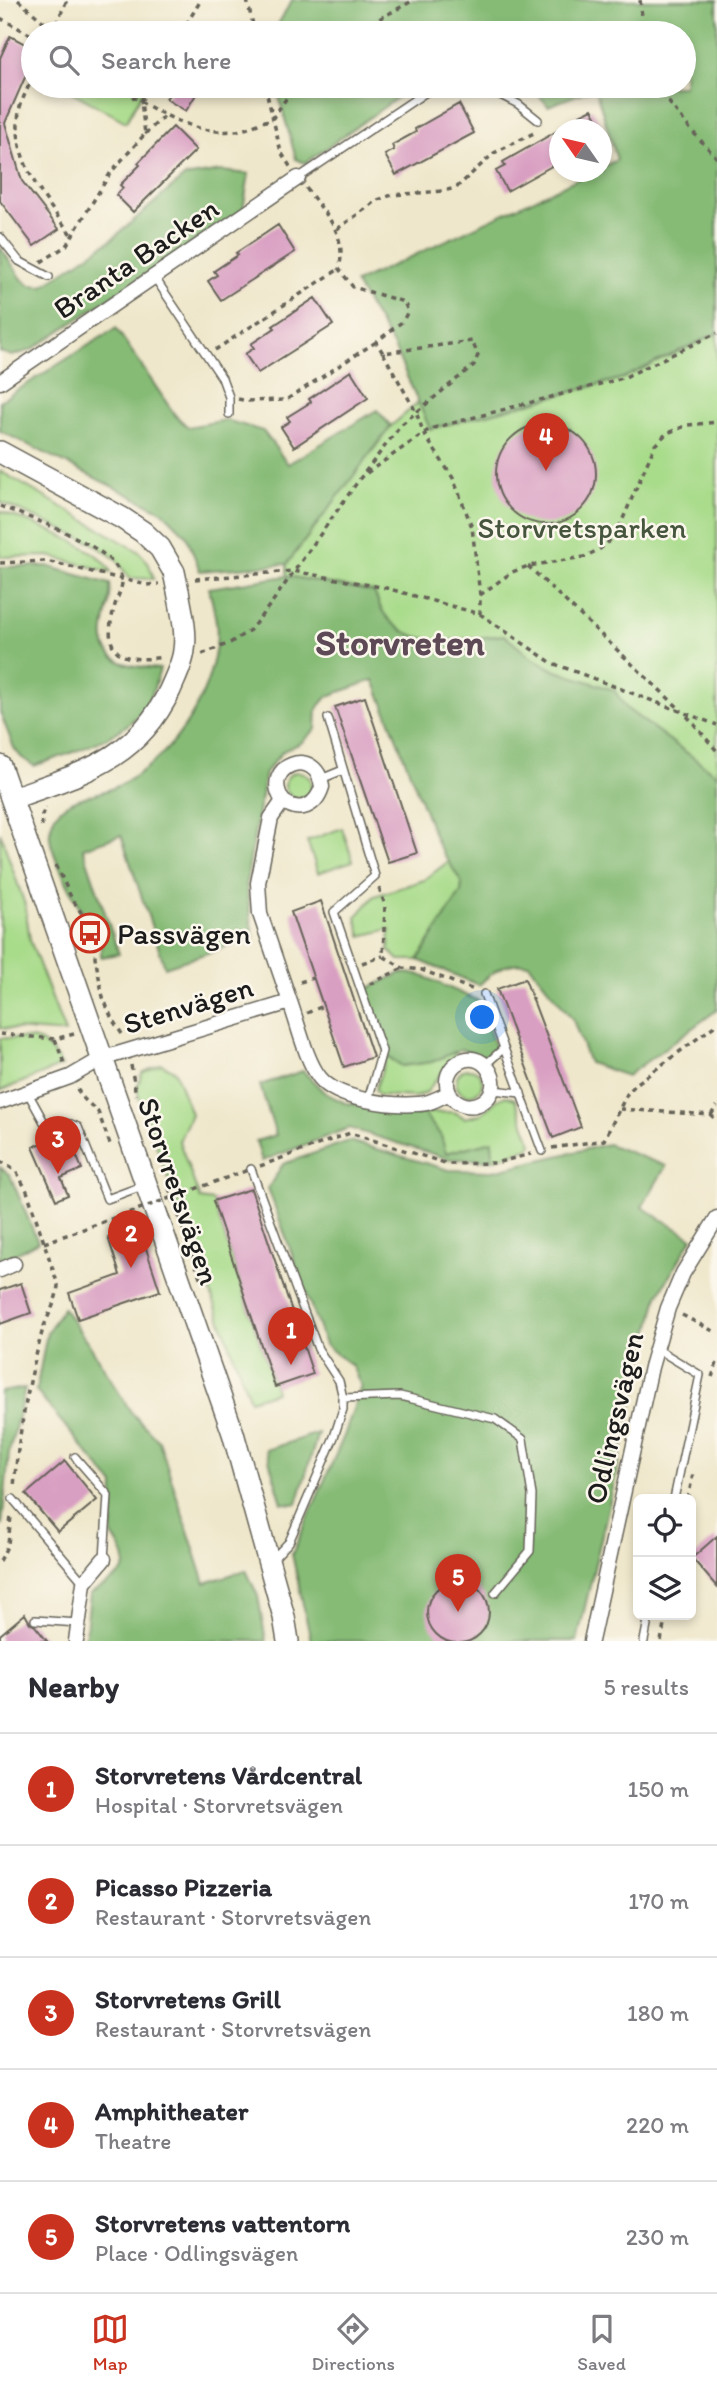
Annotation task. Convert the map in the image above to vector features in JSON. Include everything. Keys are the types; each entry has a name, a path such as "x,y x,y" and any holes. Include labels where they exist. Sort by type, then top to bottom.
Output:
{"street":[{"name":"Branta Backen","path":"1,380 299,178"},
{"path":"0,452 122,518 160,548 184,580 182,619 192,654 140,737 103,764 6,800"},
{"name":"Stenvägen","path":"321,779 318,772 307,764 293,764 286,767 277,781 277,790 283,801 271,818 258,883 260,914 312,1065 320,1079 335,1091 358,1099 419,1104 449,1093"},
{"name":"Storvretsvägen","path":"0,766 6,800 233,1433 288,1641"},
{"path":"283,801 292,807 309,806 318,797 322,787 321,779"},
{"name":"Stenvägen","path":"101,1059 290,1002"},
{"path":"0,1102 70,1077 101,1059"},
{"path":"470,1059 485,1065 492,1078 492,1090 484,1101 473,1106 458,1103 449,1093 447,1076 456,1064 470,1059"},
{"name":"Odlingsvägen","path":"591,1641 656,1349 668,1308 683,1273 717,1218"},
{"path":"76,1641 84,1583 104,1559"}],"lane":[{"path":"299,178 417,98"},
{"path":"506,98 538,120"},
{"name":"Branta Backen","path":"0,237 19,261 49,277"},
{"path":"155,278 222,378 229,397 229,414"},
{"path":"328,718 375,876 334,912 382,1051 368,1100"},
{"path":"321,779 343,770"},
{"path":"484,994 542,1151"},
{"path":"485,1065 504,1048"},
{"path":"492,1090 521,1093"},
{"path":"28,1093 44,1122 78,1127 107,1199 146,1185"},
{"path":"251,1169 318,1349 339,1381 343,1398 343,1409 334,1437 289,1542 268,1564"},
{"path":"656,1349 700,1375 675,1494"},
{"path":"343,1398 400,1396 495,1419 523,1439 532,1495 530,1551 495,1593"},
{"path":"75,1457 108,1494 104,1559"},
{"path":"13,1499 84,1583"},
{"path":"35,1620 79,1623"},
{"path":"644,1641 648,1620"}],"path":[{"path":"18,0 41,21"},
{"path":"57,21 66,0"},
{"path":"188,21 201,0"},
{"path":"247,0 252,21"},
{"path":"375,21 414,0"},
{"path":"639,0 642,21"},
{"path":"0,18 21,29"},
{"path":"23,98 20,106 18,135 24,162 31,180 72,236"},
{"path":"134,98 178,122 202,129 236,131 272,119 287,98"},
{"path":"143,98 141,102 145,134"},
{"path":"207,355 339,269 342,257 337,229 281,152 268,98"},
{"path":"666,98 717,158"},
{"path":"36,270 43,260 65,246 111,173 164,116"},
{"path":"337,229 378,200 392,195 456,188 494,153 541,129"},
{"path":"229,397 248,401 286,400 376,342 403,321 408,311 404,302 353,287 339,269"},
{"path":"361,477 430,429 623,378 717,333"},
{"path":"0,506 92,546 116,565 122,580 109,632 117,653 127,658 157,658 192,654 230,643 250,630 273,601 402,424 474,365 478,355 472,341 383,353"},
{"path":"376,342 416,412 424,434 453,478 471,527 480,614"},
{"path":"480,594 512,572 528,566 584,557 600,549 616,535 655,445 667,433 688,425 717,422"},
{"path":"0,563 46,561 148,585 293,571 386,587 480,614 552,663 717,725"},
{"path":"528,566 685,713 717,751"},
{"path":"192,654 202,644"},
{"path":"42,827 41,817 49,802"},
{"path":"54,862 71,898 95,934 95,957 103,997 112,1019 123,1032 134,1075 137,1102"},
{"path":"375,876 385,905 383,956"},
{"path":"352,966 383,956 403,968 422,970 484,994"},
{"path":"360,989 403,968"},
{"path":"44,1244 350,1133 448,1164 495,1163 562,1145 604,1140 627,1094 636,1084 717,1024"},
{"path":"0,1034 55,1039 70,1077 84,1099 98,1112 111,1146"},
{"path":"711,1115 717,1106"},
{"path":"620,1110 711,1115 717,1121"},
{"path":"0,1161 16,1171 27,1191 58,1285 57,1298 41,1333 16,1454 8,1544 0,1561"},
{"path":"136,1215 146,1185"},
{"path":"146,1185 204,1286"},
{"path":"668,1308 717,1333"},
{"path":"661,1641 665,1620"}],"green space":[{"path":"292,0 717,0 717,333 623,378 430,429 394,347 355,283 571,182 612,182 612,162 617,160 612,144 612,119 604,119 598,98 696,98 696,21 280,21"},
{"path":"83,98 139,98 126,122"},
{"path":"279,98 397,98 305,163 296,159"},
{"path":"542,98 569,98 548,106"},
{"path":"221,171 249,174 243,210 31,350 12,356 0,352 0,247 22,279 30,285 43,286 111,240 184,177"},
{"path":"116,328 175,415 188,427 226,420 263,431 288,464 377,410 391,426 287,564 200,571 186,535 162,511 0,431 0,401"},
{"name":"Storvretsparken","path":"717,333 717,775 627,709 614,690 556,671 530,657 504,635 455,640 422,638 394,625 383,612 374,592 287,576 287,564 391,426 419,402 431,429 623,378"},
{"path":"0,471 138,551 148,562 154,579 129,578 116,559 92,543 0,502"},
{"path":"0,511 79,544 94,553 111,572 49,556 0,557"},
{"path":"47,566 110,584 104,628 107,649 118,661 160,669 149,700 128,724 98,742 34,766 14,748 0,712 0,567"},
{"path":"287,576 374,592 383,612 394,625 422,638 455,640 504,635 530,657 556,671 614,690 627,709 717,775 717,1010 627,1076 589,1063 573,1020 529,964 514,964 501,968 479,985 418,960 461,892 462,883 438,845 374,680 328,696 317,709 316,729 301,743 283,751 265,773 246,883 253,938 165,967 121,835 83,848 119,954 101,957 99,934 80,908 53,850 50,832 53,820 67,804 120,785 139,774 156,760 184,727 205,688 216,645 216,623 209,588"},
{"path":"298,772 307,776 311,785 307,794 298,798 289,794 285,785 289,776"},
{"path":"342,828 353,861 318,873 307,841"},
{"path":"0,832 25,905 30,940 65,1033 0,1028"},
{"path":"449,861 462,883 461,892 418,960 399,960 389,950 390,929 361,936 356,917 374,896 424,880"},
{"path":"401,973 418,974 479,1001 495,1047 491,1055 482,1056 461,1049 432,1062 402,1066 387,1056 365,990"},
{"path":"0,1038 37,1040 55,1055 62,1066 0,1091"},
{"path":"458,1050 426,1093 415,1097 379,1095 375,1090 387,1056 402,1066 432,1062"},
{"path":"161,1064 175,1071 191,1114 179,1141 200,1199 213,1201 275,1387 276,1392 250,1400 139,1098 137,1088 142,1073"},
{"path":"469,1069 478,1073 482,1082 478,1091 469,1095 460,1091 456,1082 460,1073"},
{"path":"303,1071 325,1093 345,1103 423,1113 441,1136 446,1153 492,1141 493,1160 449,1159 349,1128 262,1161 256,1141 276,1135 260,1085"},
{"path":"506,1096 515,1099 532,1144 529,1148 493,1160 492,1141 445,1153 441,1136 423,1113 454,1112 465,1118 481,1114"},
{"path":"349,1141 449,1170 493,1171 608,1144 666,1166 642,1207 692,1238 658,1296 577,1641 311,1641 292,1554 344,1436 361,1386 352,1366 325,1345 268,1188 283,1164"},
{"path":"0,1167 10,1175 38,1242 0,1262"},
{"path":"63,1308 131,1412 159,1441 205,1583 246,1570 258,1596 266,1641 85,1641 90,1594 117,1577 125,1565 120,1548 112,1536 114,1485 36,1391 47,1333"},
{"path":"25,1388 9,1453 0,1526 0,1392"},
{"path":"318,1433 297,1504 282,1503 266,1450"}],"building":[{"path":"10,36 21,42 21,86 5,123 22,181 59,229 34,246 0,201 0,58"},
{"path":"167,98 194,98 186,111"},
{"path":"459,104 474,133 396,175 385,155 394,150 392,145"},
{"path":"592,109 598,119 580,119 580,115"},
{"path":"173,127 196,150 133,212 116,195 123,188 120,185"},
{"path":"549,136 549,168 507,191 496,171 505,166 503,162"},
{"path":"278,225 295,252 221,300 208,281 217,275 214,271"},
{"path":"315,298 333,325 258,373 245,354 254,348 251,344"},
{"path":"351,371 368,398 294,447 281,427 290,421 287,417"},
{"path":"546,424 565,428 581,439 592,455 596,474 592,493 581,509 565,520 546,524 527,520 511,509 500,493 496,474 500,455 511,439 527,428"},
{"path":"365,697 417,853 388,862 335,707"},
{"path":"321,901 373,1057 344,1067 291,912"},
{"path":"525,979 581,1127 553,1138 497,989"},
{"path":"47,1141 56,1160 75,1152 82,1169 61,1178 68,1195 56,1200 33,1147"},
{"path":"251,1189 313,1374 275,1387 213,1201"},
{"path":"139,1227 160,1291 78,1319 69,1293 120,1275 108,1237"},
{"path":"21,1283 31,1313 0,1324 0,1290"},
{"path":"65,1461 97,1500 58,1532 26,1494"},
{"path":"717,1536 717,1587 696,1563 696,1554"},
{"path":"458,1581 480,1590 488,1606 484,1629 475,1638 467,1641 441,1638 432,1629 427,1612 436,1590"},
{"path":"25,1614 47,1641 0,1641 0,1635"}],"place":[{"name":"Amphitheater","path":"546,471"},
{"name":"Passvägen","path":"90,933"},
{"name":"Storvretens Grill","path":"58,1174"},
{"name":"Picasso Pizzeria","path":"131,1268"},
{"name":"Storvretens Vårdcentral","path":"291,1365"},
{"name":"Storvretens vattentorn","path":"458,1612"}],"district":[{"name":"Storvreten","path":"400,642"}]}
